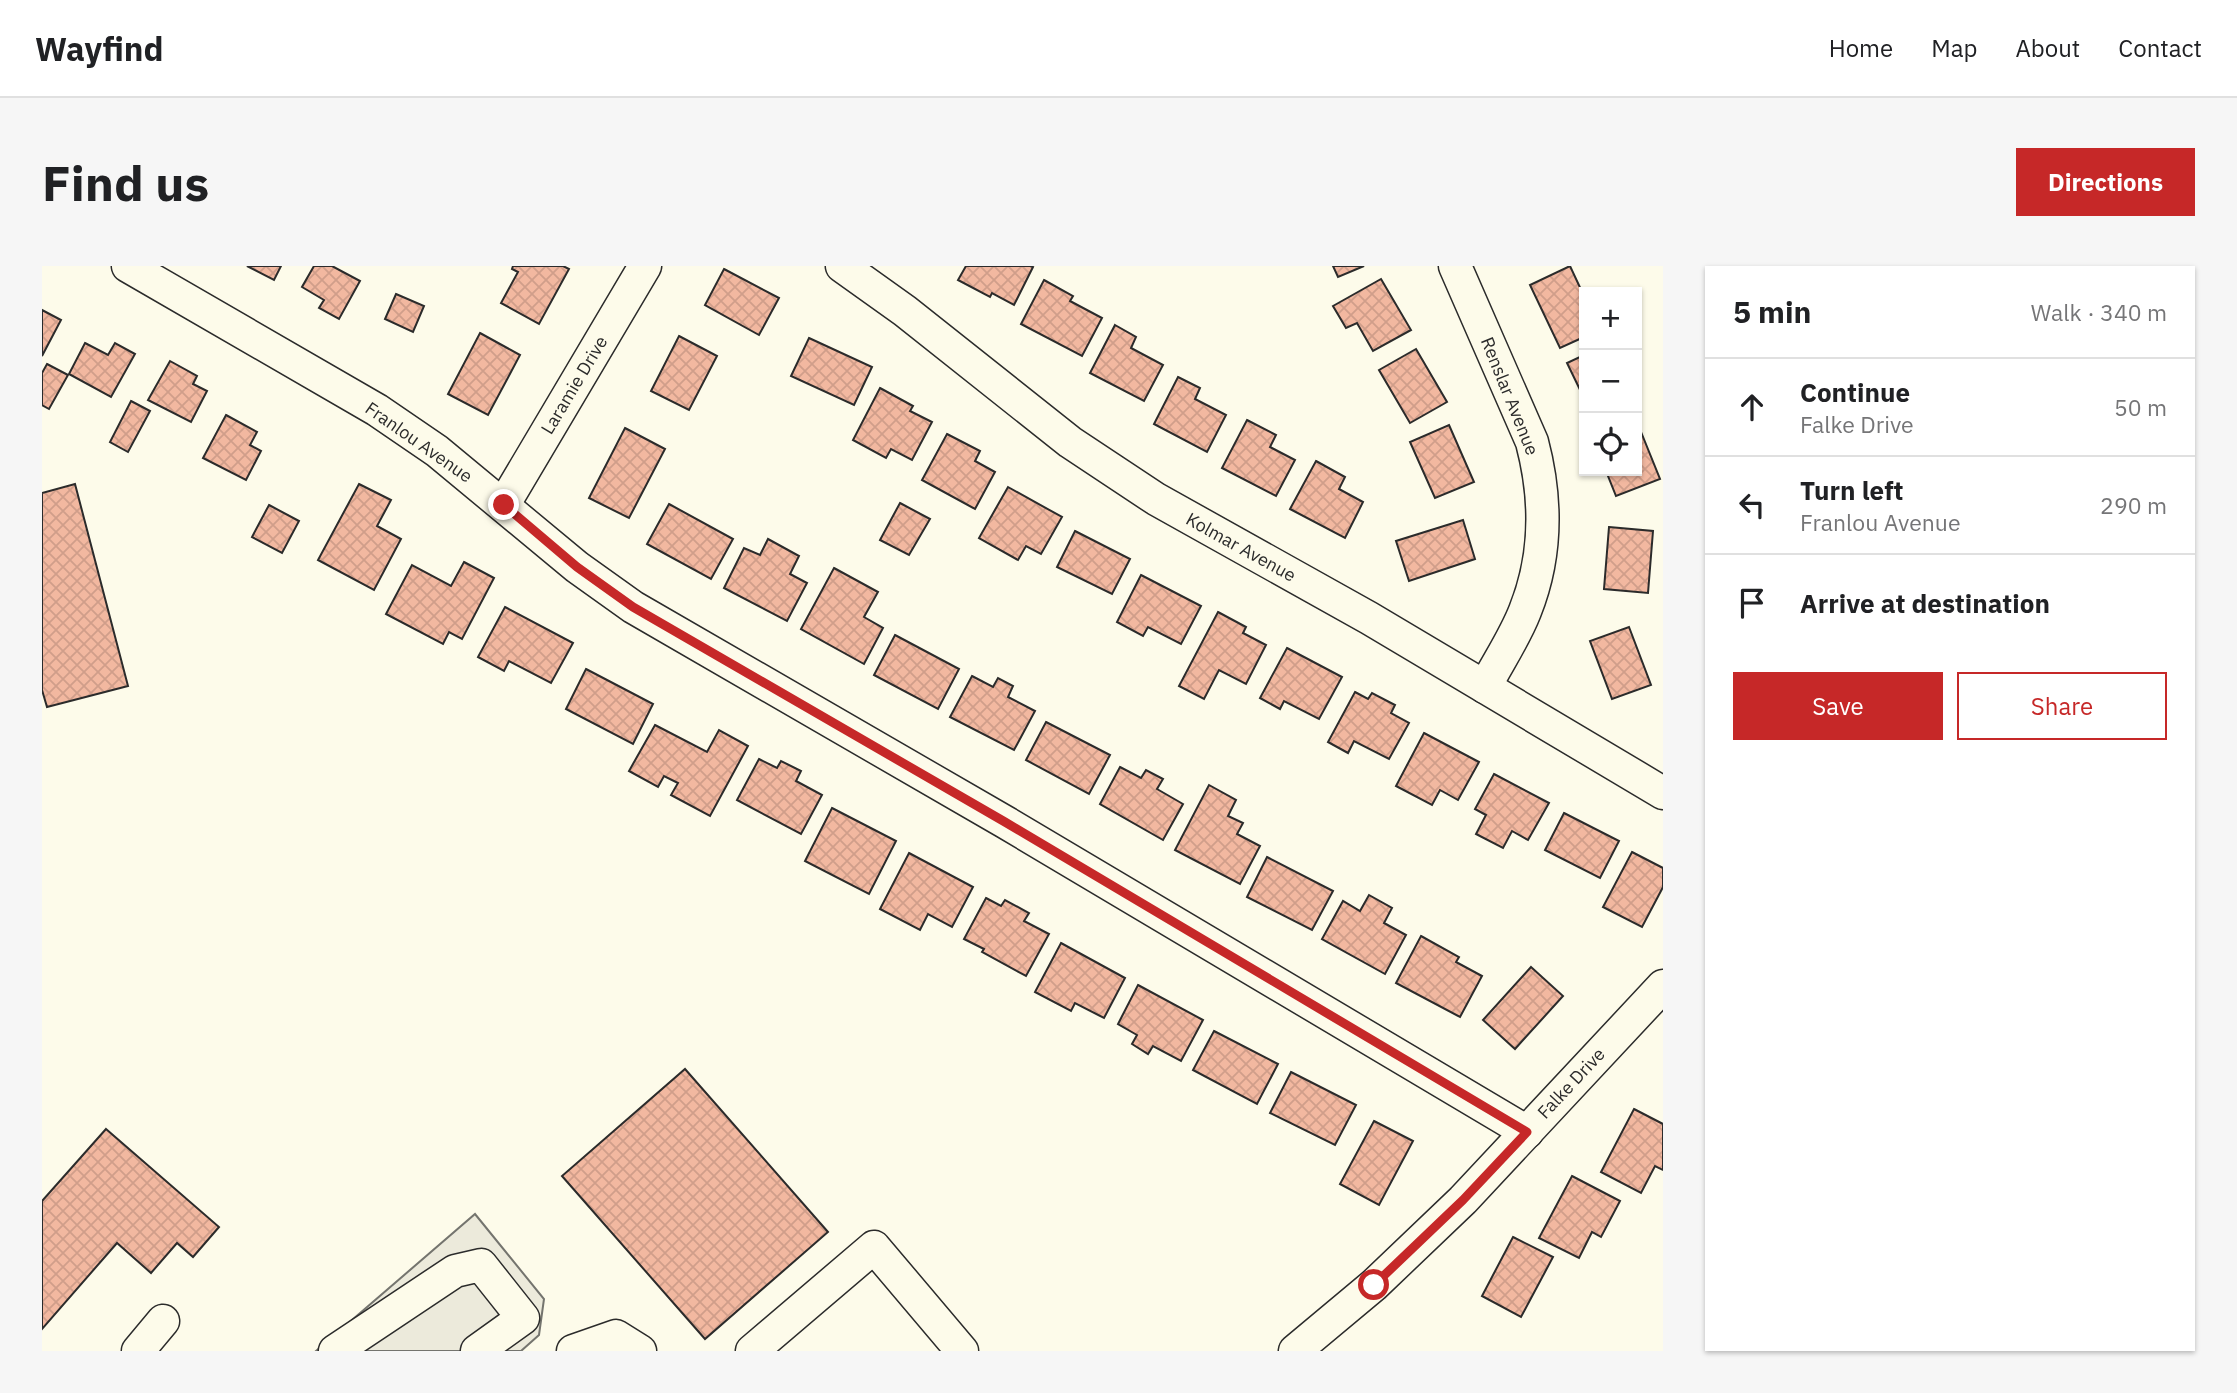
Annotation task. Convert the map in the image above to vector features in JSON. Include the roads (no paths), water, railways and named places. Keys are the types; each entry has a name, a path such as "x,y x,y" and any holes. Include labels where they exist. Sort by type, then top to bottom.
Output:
{"street":[{"name":"Franlou Avenue","path":"128,266 377,410 437,451 577,567 633,607 1029,836 1527,1132"},
{"name":"Laramie Drive","path":"504,505 645,266"},
{"name":"Kolmar Avenue","path":"842,266 905,311 1070,442 1156,499 1485,687 1663,793"},
{"name":"Renslar Avenue","path":"1455,266 1532,442 1539,469 1543,505 1542,541 1536,577 1525,612 1485,687"},
{"name":"Falke Drive","path":"1295,1351 1389,1271 1463,1200 1663,986"},
{"path":"752,1351 874,1247 962,1351"},
{"path":"335,1351 455,1271 481,1265 523,1318 477,1351"},
{"path":"138,1351 163,1321"},
{"path":"573,1351 616,1336 640,1351"}]}
